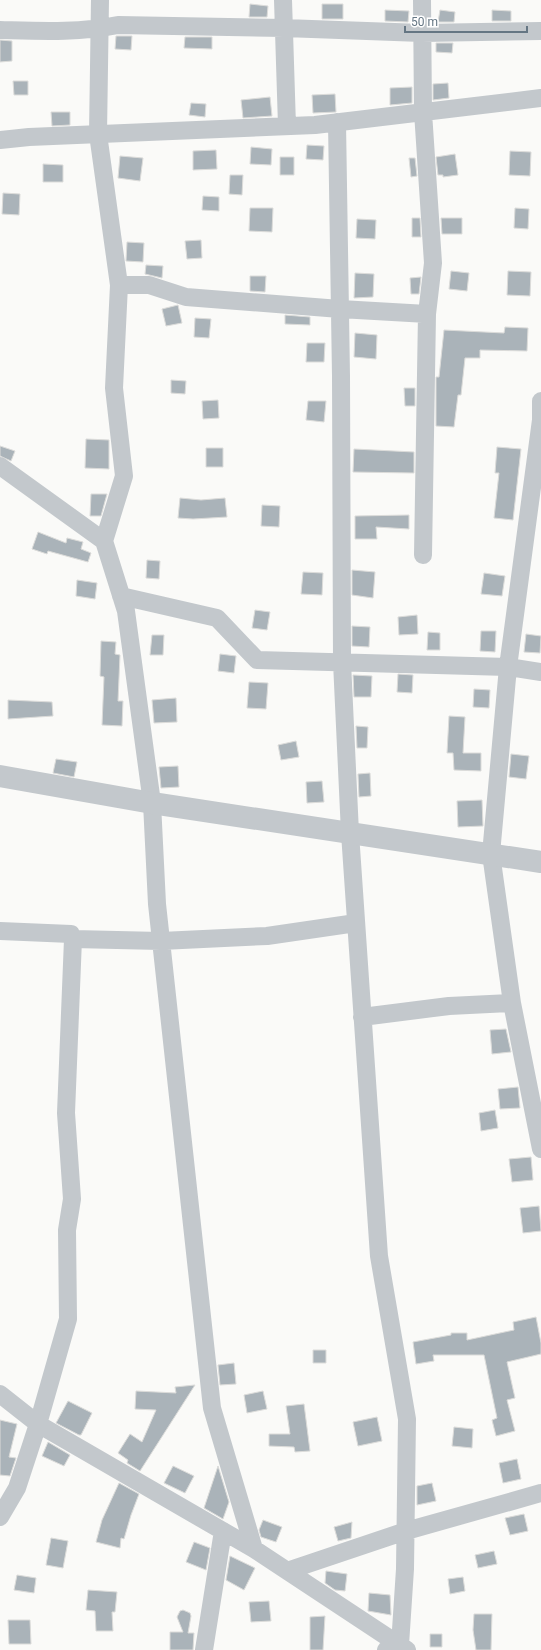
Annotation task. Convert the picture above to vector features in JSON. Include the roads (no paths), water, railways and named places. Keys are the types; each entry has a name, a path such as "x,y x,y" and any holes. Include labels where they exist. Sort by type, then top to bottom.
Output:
{"street":[{"path":"100,0 98,134 119,285 114,388 124,476 104,541 126,611 152,802 157,904 212,1408 254,1549"},
{"path":"284,0 287,126"},
{"path":"422,0 423,112 433,263 427,314 423,555"},
{"path":"0,30 66,32 99,29 118,25 284,28 422,33 541,31"},
{"path":"0,140 29,136 287,126 337,122 541,98"},
{"path":"0,1394 38,1424 254,1549 398,1648 405,1569 407,1419 379,1256 350,833 342,662 340,309 337,122"},
{"path":"119,285 149,285 186,297 427,314"},
{"path":"541,401 541,420 508,667 491,854 512,1003 539,1128 541,1149"},
{"path":"0,466 104,541"},
{"path":"121,596 217,618 257,660 508,667 541,672"},
{"path":"0,776 152,802 541,862"},
{"path":"73,939 161,941 267,936 356,923"},
{"path":"0,931 71,934 73,939 66,1113 72,1199 67,1230 68,1319 38,1424 17,1488 0,1517"},
{"path":"362,1017 448,1006 512,1003"},
{"path":"287,1571 406,1531 541,1493"},
{"path":"204,1650 223,1531"}]}
